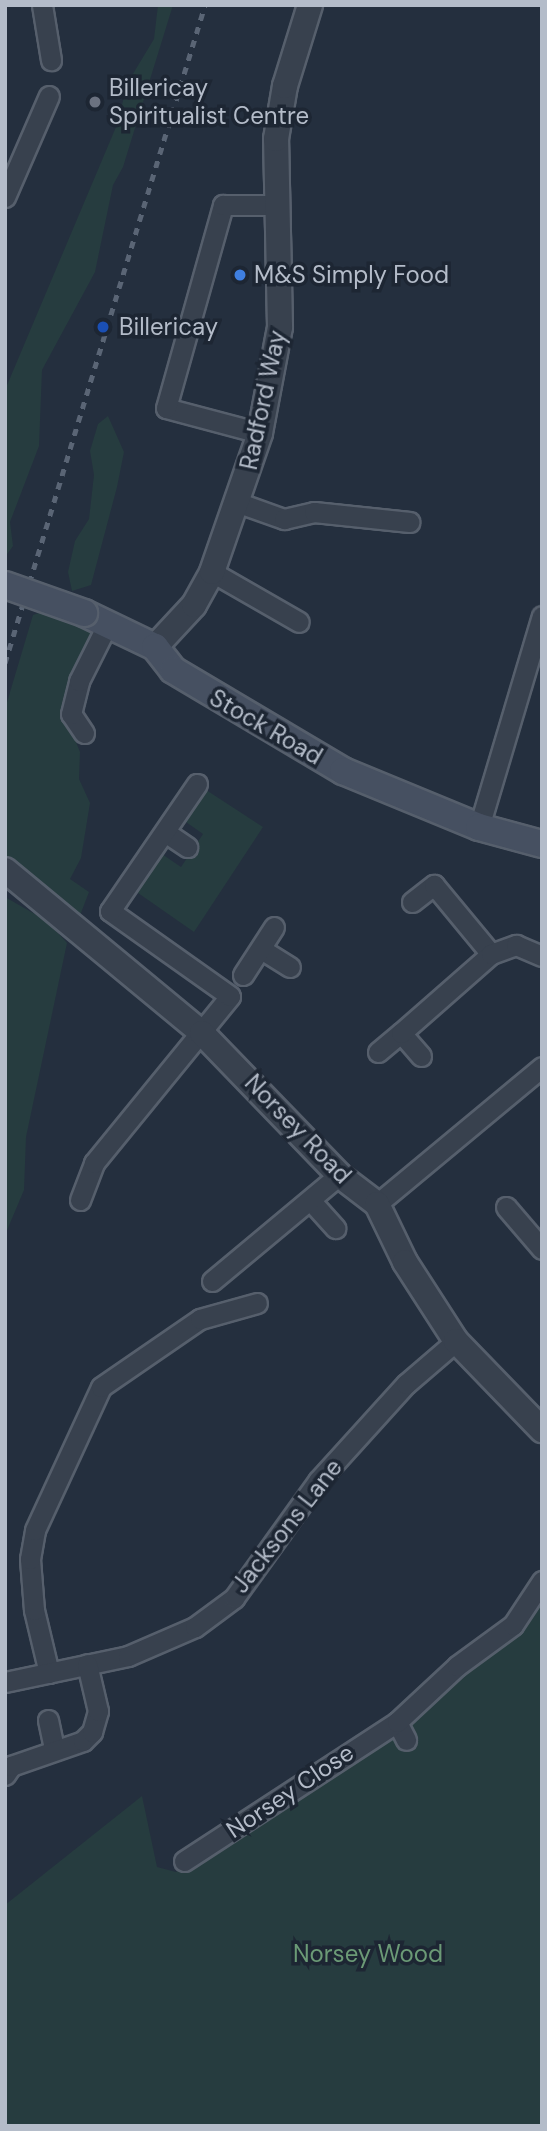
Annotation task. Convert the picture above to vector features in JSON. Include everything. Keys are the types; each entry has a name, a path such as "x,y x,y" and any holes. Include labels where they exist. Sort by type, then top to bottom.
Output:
{"main road":[{"name":"Stock Road","path":"5,585 96,619 155,647 173,670 343,771 479,827 542,844"}],"street":[{"path":"42,5 51,60"},
{"name":"Radford Way","path":"155,647 194,605 212,572 239,503 260,433 280,327 278,205 281,113 310,5"},
{"path":"5,197 49,96"},
{"path":"260,433 166,408 223,205 278,205"},
{"path":"239,503 284,519 314,512 409,522"},
{"path":"212,572 299,622"},
{"path":"479,827 542,616"},
{"path":"84,733 71,714 96,619"},
{"path":"197,784 110,911 236,986"},
{"path":"165,832 187,847"},
{"name":"Norsey Road","path":"5,870 202,1033 339,1175 377,1204 405,1262 456,1341 542,1430"},
{"path":"412,902 434,885 491,954"},
{"path":"80,1200 94,1163 202,1033 274,927"},
{"path":"377,1052 491,954 516,945 542,957"},
{"path":"261,949 290,967"},
{"path":"401,1033 421,1056"},
{"path":"377,1204 541,1069"},
{"path":"212,1281 339,1175"},
{"path":"310,1200 335,1228"},
{"path":"506,1207 542,1249"},
{"path":"49,1672 34,1610 30,1559 35,1530 102,1387 200,1319 257,1303"},
{"name":"Jacksons Lane","path":"5,1682 155,1647 195,1627 234,1598 318,1481 406,1384 456,1341"},
{"name":"Norsey Close","path":"184,1861 397,1722 453,1660 513,1625 542,1581"},
{"path":"5,1775 11,1766 54,1748 83,1741 96,1723 88,1664"},
{"path":"48,1720 54,1748"},
{"path":"397,1722 406,1740"}],"green space":[{"path":"158,5 173,5 123,167 113,185 95,272 42,370 39,446 10,522 13,546 5,557 5,390 116,127 128,82 154,39"},
{"path":"108,416 124,452 117,487 91,585 72,591 68,572 75,541 89,519 94,475 90,451 98,424"},
{"path":"53,608 68,611 78,625 102,635 72,732 80,752 79,779 90,803 81,858 70,879 89,892 79,918 5,857 5,709 33,615"},
{"path":"197,784 263,827 194,932 128,886 153,848 181,867 203,834 176,815"},
{"path":"5,897 47,921 67,943 26,1137 24,1190 5,1235"},
{"name":"Norsey Wood","path":"542,1594 542,2126 5,2126 5,1905 142,1796 157,1867 176,1872 243,1833"}],"railway":[{"path":"5,663 205,5"}],"place":[{"name":"Billericay Spiritualist Centre","path":"95,102"},
{"name":"M&S Simply Food","path":"240,275"},
{"name":"Billericay","path":"103,327"}]}
